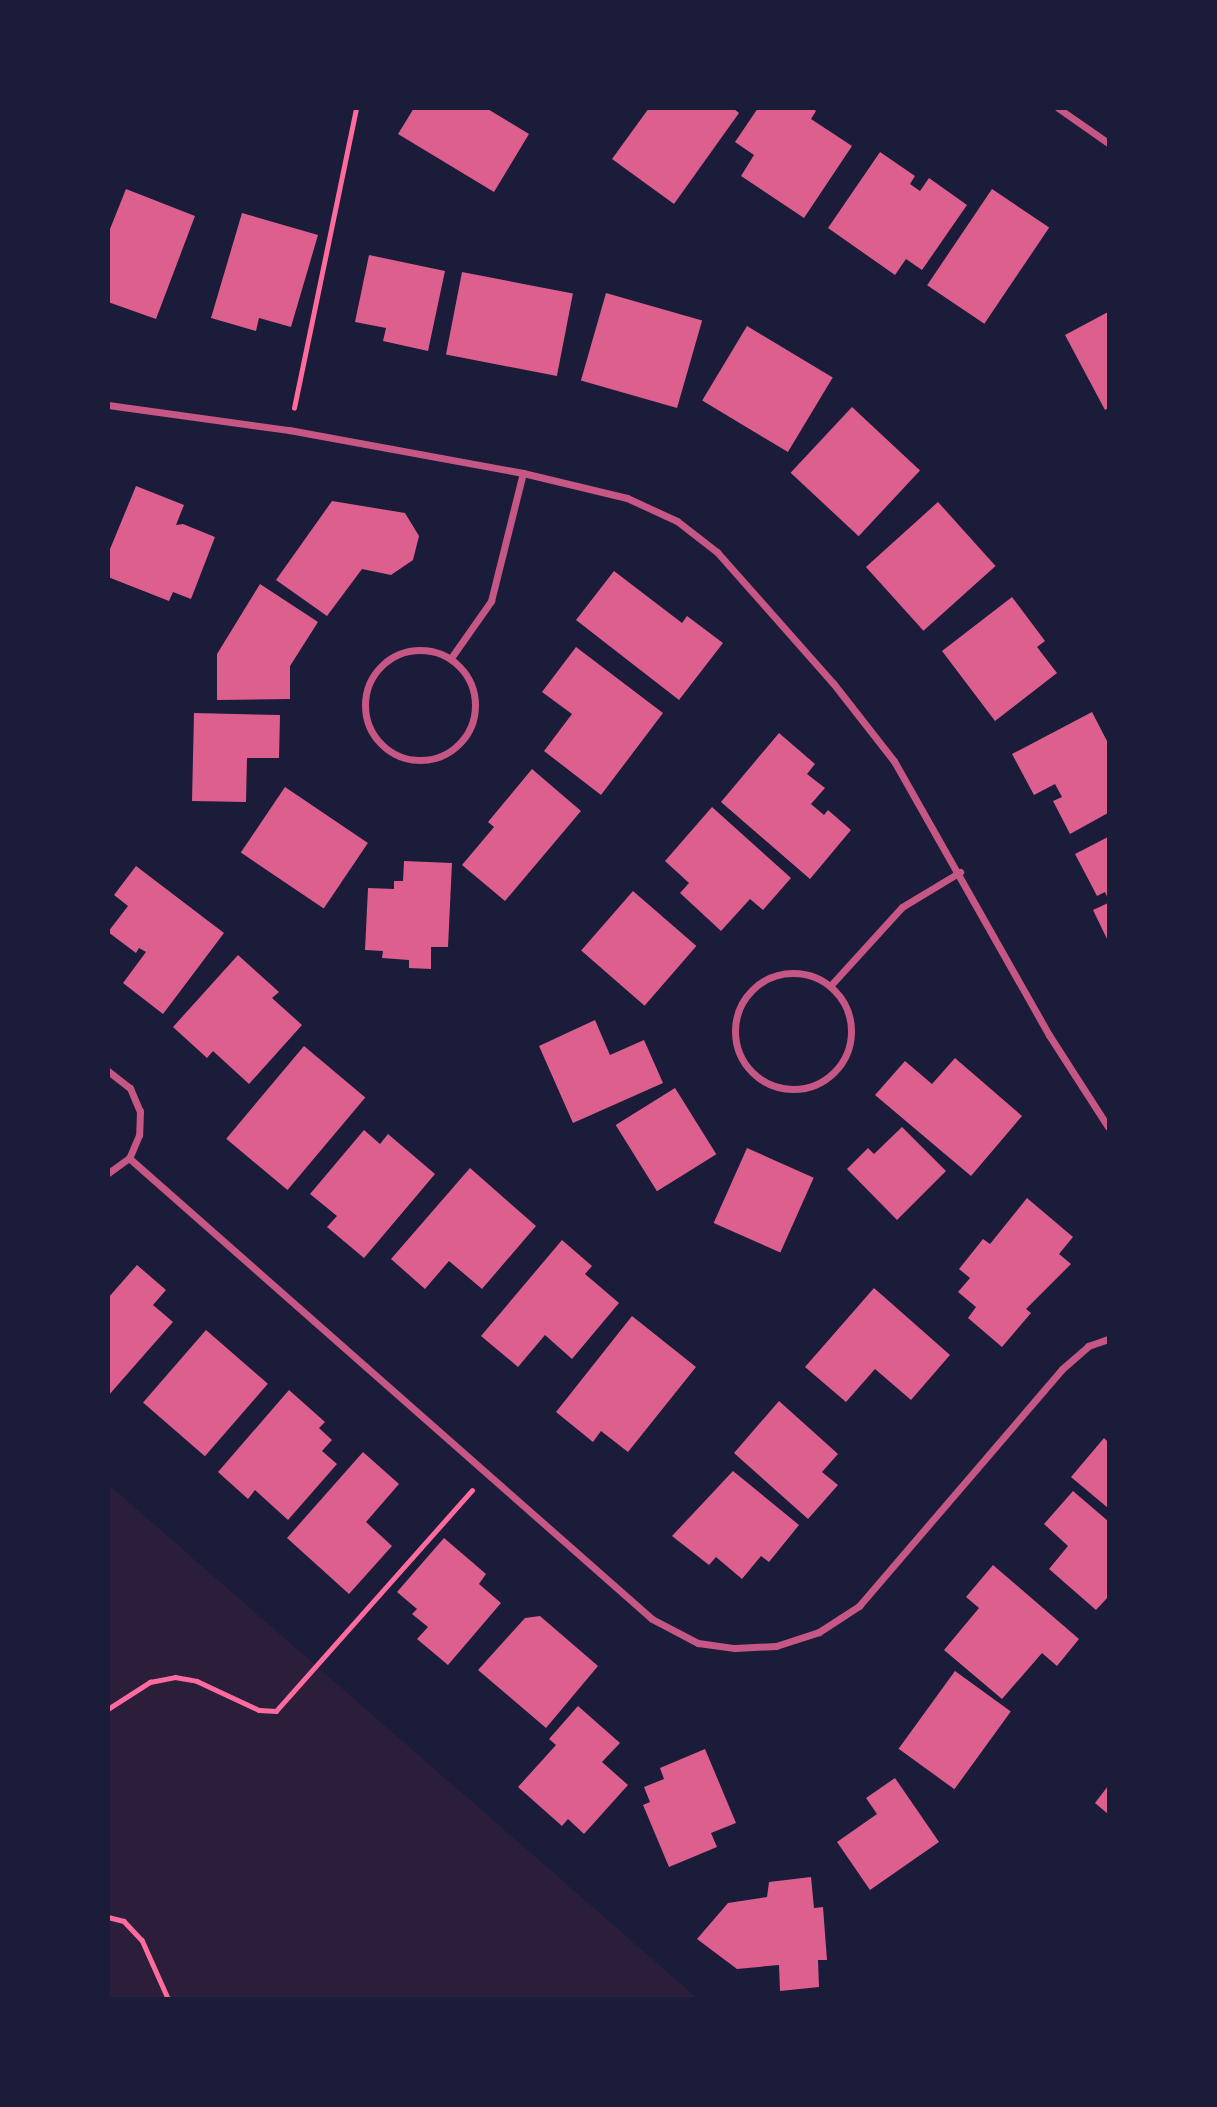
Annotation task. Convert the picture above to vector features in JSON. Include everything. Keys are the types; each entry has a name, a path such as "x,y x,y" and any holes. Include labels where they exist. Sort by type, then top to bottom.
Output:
{"street":[{"path":"1058,108 1108,143"},
{"path":"108,405 289,430 523,473 627,498 677,521 717,552 833,683 894,761 960,872 1049,1035 1108,1127"},
{"path":"451,657 491,601 523,473"},
{"path":"417,648 451,657 472,685 474,720 455,749 422,762 388,752 367,725 365,690 384,660 417,648"},
{"path":"831,985 902,907 960,872"},
{"path":"785,972 809,974 831,985 846,1004 852,1028 848,1052 835,1072 814,1086 790,1089 766,1083 748,1067 737,1046 736,1021 744,998 762,981 785,972"},
{"path":"108,1071 130,1088 140,1111 139,1135 129,1158 108,1173"},
{"path":"129,1158 652,1619 698,1643 735,1648 776,1646 819,1632 859,1606 1062,1369 1088,1346 1108,1339"}],"path":[{"path":"289,430 356,108"},
{"path":"108,1709 137,1688 175,1677 197,1681 259,1710 276,1711 488,1472"},
{"path":"108,1917 124,1921 142,1940 169,1998"}],"shaded area":[{"path":"109,1485 697,1998 109,1998"}],"building":[{"path":"414,108 486,108 529,134 494,192 398,134"},
{"path":"649,108 733,108 739,113 674,204 612,159"},
{"path":"758,108 813,108 816,111 811,119 852,146 804,218 741,176 754,155 735,142"},
{"path":"880,152 915,176 910,184 920,191 929,178 967,205 922,270 906,259 895,275 828,228"},
{"path":"126,189 195,216 156,319 108,302 108,234"},
{"path":"992,189 1049,228 984,324 927,285"},
{"path":"242,213 318,235 291,327 259,318 256,331 211,318"},
{"path":"369,255 445,271 428,351 383,341 386,328 355,322"},
{"path":"462,272 573,294 557,376 446,354"},
{"path":"606,293 702,321 677,408 581,380"},
{"path":"1108,312 1108,408 1105,410 1065,335"},
{"path":"747,326 833,378 788,452 702,401"},
{"path":"852,407 920,470 859,536 791,473"},
{"path":"136,486 184,505 176,525 183,524 215,537 191,599 173,592 169,601 108,577 108,554"},
{"path":"332,501 405,513 419,536 413,560 391,575 362,569 327,616 276,580"},
{"path":"938,502 996,566 923,631 866,567"},
{"path":"614,571 682,623 687,616 723,643 679,700 576,620"},
{"path":"260,584 318,622 290,666 290,699 217,700 217,654"},
{"path":"1012,597 1045,641 1037,647 1057,673 995,721 942,651"},
{"path":"576,647 663,713 601,795 544,751 572,714 542,692"},
{"path":"1092,712 1108,743 1108,813 1070,834 1053,801 1062,797 1055,784 1034,795 1012,754"},
{"path":"194,713 280,715 279,758 247,758 246,802 192,801"},
{"path":"779,733 815,764 807,774 825,788 811,804 824,815 828,810 851,830 810,879 721,802"},
{"path":"532,769 581,811 505,901 462,865 494,827 488,822"},
{"path":"285,787 368,843 324,908 241,852"},
{"path":"712,807 791,878 763,910 750,899 721,931 680,893 689,883 665,861"},
{"path":"1108,837 1108,899 1105,892 1097,896 1075,854"},
{"path":"404,861 452,863 448,947 431,947 431,969 409,968 409,960 382,958 383,951 365,950 368,888 394,889 394,881 403,881"},
{"path":"136,866 224,933 163,1014 123,983 146,952 139,948 136,953 108,932 128,906 114,895"},
{"path":"633,891 696,946 645,1006 581,951"},
{"path":"1108,903 1108,941 1093,910"},
{"path":"238,955 279,992 272,998 302,1025 249,1084 213,1051 207,1058 173,1027"},
{"path":"595,1020 610,1055 644,1040 663,1083 573,1123 539,1046"},
{"path":"304,1046 365,1097 288,1190 226,1139"},
{"path":"955,1058 1022,1116 971,1176 875,1095 905,1061 932,1084"},
{"path":"675,1088 716,1154 657,1191 616,1125"},
{"path":"902,1127 946,1171 897,1220 847,1169 868,1148 874,1154"},
{"path":"364,1130 380,1144 388,1134 435,1174 364,1258 327,1227 337,1216 310,1194"},
{"path":"747,1148 814,1178 780,1253 714,1223"},
{"path":"470,1168 536,1226 482,1289 449,1261 425,1289 391,1259"},
{"path":"1027,1198 1073,1237 1059,1254 1071,1264 1026,1309 1031,1313 1002,1347 968,1318 976,1307 958,1292 970,1278 959,1269 983,1239 990,1244"},
{"path":"562,1240 592,1266 585,1274 619,1303 572,1359 545,1335 518,1367 481,1336"},
{"path":"137,1265 166,1290 153,1305 173,1322 108,1396 108,1298"},
{"path":"874,1288 950,1355 911,1400 875,1369 846,1402 805,1367"},
{"path":"632,1316 696,1367 628,1452 601,1431 593,1442 556,1412"},
{"path":"206,1330 268,1384 205,1456 143,1402"},
{"path":"289,1390 325,1422 319,1428 332,1440 322,1451 337,1464 288,1520 255,1490 248,1499 218,1472"},
{"path":"779,1401 838,1454 822,1472 838,1485 808,1519 734,1453"},
{"path":"1104,1438 1108,1442 1108,1508 1071,1477"},
{"path":"363,1452 399,1484 366,1522 392,1546 349,1594 287,1538"},
{"path":"733,1471 799,1525 769,1562 761,1556 742,1579 716,1557 709,1565 672,1536"},
{"path":"1073,1491 1108,1521 1108,1597 1096,1610 1049,1569 1068,1546 1044,1524"},
{"path":"444,1538 486,1574 479,1584 501,1603 448,1665 417,1639 428,1627 412,1614 417,1609 397,1592"},
{"path":"993,1565 1079,1639 1057,1666 1042,1653 1002,1699 944,1650 979,1608 966,1597"},
{"path":"540,1616 598,1666 546,1728 478,1670 525,1618"},
{"path":"955,1671 1011,1712 954,1789 899,1749"},
{"path":"578,1706 620,1743 602,1762 628,1785 584,1834 568,1819 562,1826 518,1787 556,1745 549,1739"},
{"path":"705,1749 736,1823 711,1833 717,1847 669,1867 643,1805 650,1802 644,1787 664,1779 660,1768"},
{"path":"895,1778 939,1842 870,1890 837,1842 877,1814 866,1798"},
{"path":"1108,1786 1108,1814 1095,1803"},
{"path":"811,1877 814,1908 823,1907 827,1960 818,1960 819,1987 780,1991 779,1965 737,1969 697,1939 728,1903 767,1897 769,1882"}]}
